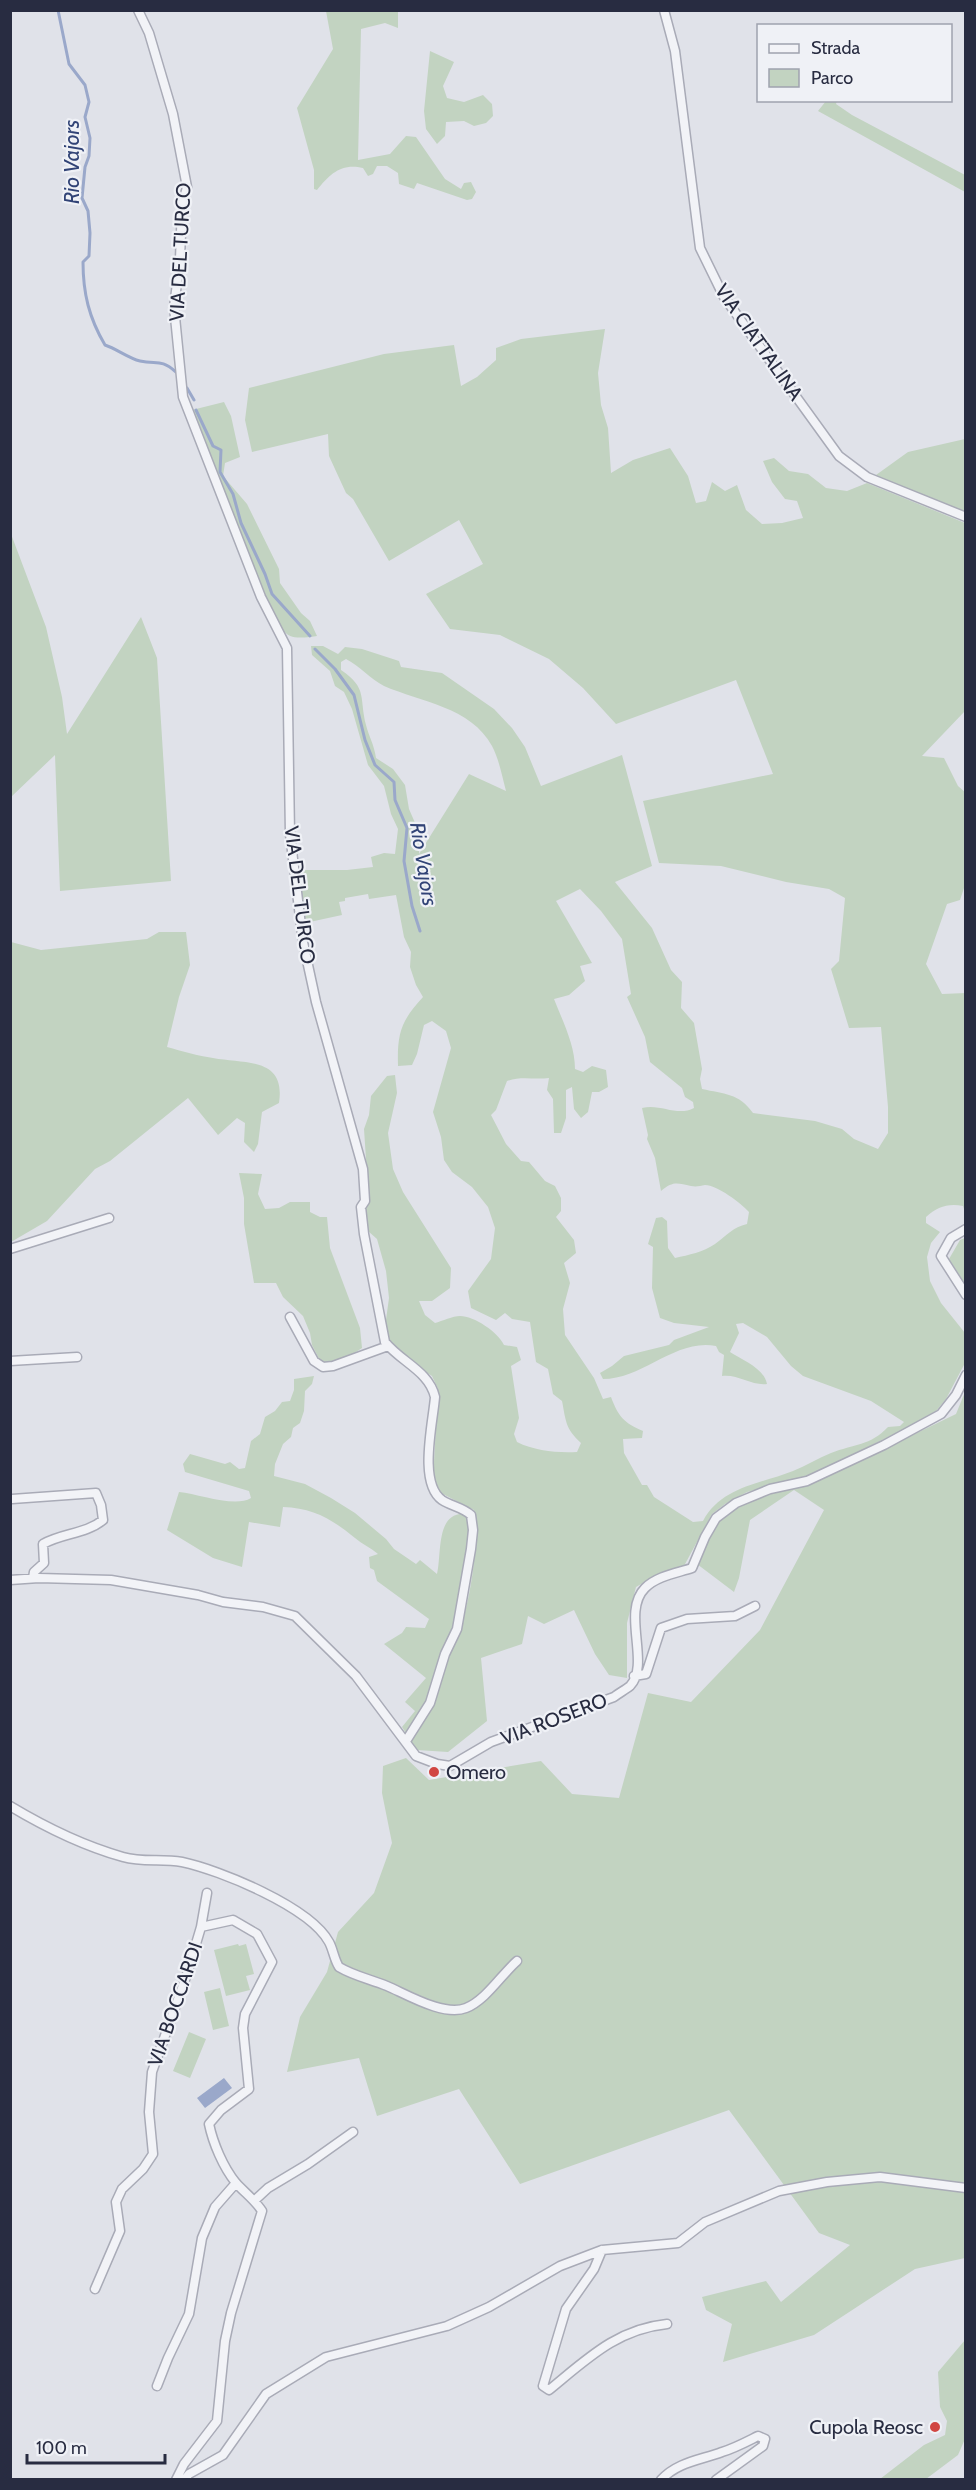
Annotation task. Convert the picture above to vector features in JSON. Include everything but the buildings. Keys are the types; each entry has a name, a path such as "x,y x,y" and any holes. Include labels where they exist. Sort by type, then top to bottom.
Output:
{"street":[{"name":"VIA DEL TURCO","path":"138,10 149,33 173,114 187,187 182,206 180,259 174,307 183,397 261,597 287,648 290,834 303,942 316,1002 363,1169 365,1201 361,1208 364,1234 385,1342 388,1346"},
{"name":"VIA CIATTALINA","path":"664,10 675,51 700,248 724,297 839,456 867,477 966,517"},
{"path":"10,1249 109,1218"},
{"path":"966,1229 951,1238 941,1256 966,1295"},
{"path":"290,1317 314,1361 323,1367 333,1366 388,1346 426,1377 435,1397 428,1474 432,1488 442,1499 465,1509 471,1515 473,1530 465,1593 457,1629 445,1653 430,1703 406,1741"},
{"path":"10,1361 77,1357"},
{"path":"634,1676 637,1667 635,1607 644,1589 659,1579 692,1568 716,1518 736,1503 770,1489 807,1481 884,1445 941,1414 956,1395 966,1375"},
{"path":"12,1498 96,1493 102,1505 103,1520 96,1526 51,1539 43,1544 44,1563 34,1572 33,1578"},
{"name":"VIA ROSERO","path":"10,1580 33,1578 111,1580 198,1595 223,1602 263,1607 295,1616 356,1676 416,1756 450,1766 491,1742 614,1697 631,1685 634,1676 646,1674 661,1628 687,1619 735,1616 755,1606"},
{"path":"10,1806 76,1839 122,1857 140,1861 183,1862 238,1880 289,1906 323,1934 330,1942 339,1967 353,1975 386,1985 407,1996 445,2009 457,2011 468,2008 517,1961"},
{"path":"210,1882 212,1872"},
{"path":"201,1927 207,1893"},
{"name":"VIA BOCCARDI","path":"95,2289 120,2231 116,2202 122,2189 143,2169 153,2154 149,2112 152,2072 188,1974 201,1927 233,1920 258,1934 272,1962 245,2014 243,2028 249,2089 221,2110 209,2124 212,2139 236,2183 255,2200"},
{"path":"176,2480 184,2464 217,2421 227,2332 262,2211 255,2200 268,2188 308,2164 353,2132"},
{"path":"184,2480 189,2474 223,2455 266,2394 326,2357 447,2326 489,2307 560,2266 602,2250 678,2243 705,2222 779,2191 827,2182 880,2177 966,2188"},
{"path":"157,2386 189,2314 202,2238 215,2207 236,2183"},
{"path":"602,2250 594,2269 566,2309 543,2386 549,2390 628,2332 646,2326 667,2324"},
{"path":"661,2480 681,2466 724,2452 758,2436 765,2439 763,2446 716,2480"}],"green space":[{"path":"326,11 398,11 398,28 385,23 361,29 358,160 390,154 406,136 416,137 445,179 461,189 464,183 471,182 476,192 472,199 467,200 417,183 414,189 399,184 398,173 387,166 377,166 373,174 368,176 363,168 348,167 337,171 317,190 314,189 314,170 297,108 333,49"},
{"path":"430,51 454,62 443,86 447,98 464,102 483,95 492,104 493,116 486,123 474,126 464,121 446,122 445,136 437,144 426,129 424,111"},
{"path":"825,102 837,102 836,104 852,115 965,175 965,192 818,111"},
{"path":"605,329 598,373 601,405 608,428 611,473 633,460 670,448 688,476 696,503 706,501 712,482 725,491 737,485 746,510 762,524 782,523 803,518 797,501 785,499 772,482 763,461 774,458 789,471 808,474 826,488 847,491 867,483 965,523 965,711 922,756 944,758 958,786 966,793 965,885 960,900 947,904 926,964 942,994 966,993 965,1212 963,1206 948,1206 939,1208 926,1217 926,1223 940,1232 931,1243 927,1257 930,1281 941,1303 965,1333 965,1363 946,1399 936,1411 913,1425 806,1477 747,1492 712,1514 684,1566 670,1574 657,1575 636,1587 627,1623 627,1678 609,1675 595,1654 574,1610 544,1624 528,1616 522,1644 481,1658 487,1721 448,1752 417,1750 402,1727 415,1711 405,1702 426,1678 384,1644 402,1633 406,1627 425,1628 429,1619 377,1581 374,1570 370,1568 369,1557 378,1554 330,1520 313,1512 294,1508 283,1507 280,1527 249,1522 242,1567 213,1558 167,1530 179,1492 236,1502 251,1498 249,1491 185,1472 183,1464 190,1454 225,1464 230,1462 239,1469 245,1468 251,1441 260,1434 265,1417 275,1411 282,1402 290,1401 294,1390 294,1379 314,1376 312,1384 305,1391 304,1411 300,1423 293,1428 291,1437 283,1444 275,1464 274,1476 305,1484 331,1498 355,1513 386,1539 394,1549 416,1564 420,1560 437,1574 445,1526 457,1515 467,1514 469,1530 467,1567 446,1658 454,1645 466,1608 474,1565 474,1510 441,1493 433,1480 438,1389 432,1376 413,1364 388,1341 385,1327 389,1298 386,1271 377,1239 368,1231 364,1208 369,1204 364,1129 369,1115 371,1096 387,1076 395,1075 397,1093 388,1133 393,1169 403,1192 451,1268 450,1288 432,1301 419,1301 425,1315 435,1323 457,1316 472,1319 491,1330 504,1345 517,1347 521,1360 511,1366 519,1418 514,1434 517,1442 546,1451 562,1452 577,1452 581,1443 569,1428 562,1401 553,1394 548,1369 536,1362 530,1322 512,1319 505,1313 496,1320 471,1308 468,1291 491,1259 495,1228 488,1207 472,1187 452,1172 444,1160 441,1137 433,1112 451,1048 446,1031 432,1021 424,1025 412,1065 398,1066 398,1045 402,1028 423,997 410,967 411,952 404,937 396,895 369,899 368,894 345,898 345,901 339,902 342,915 305,923 299,870 347,870 373,867 371,857 384,853 395,854 398,829 391,814 384,786 368,765 352,709 344,692 335,686 330,671 312,655 311,646 323,646 338,654 345,647 362,649 399,661 401,667 442,673 494,709 512,728 525,747 541,786 622,755 652,866 615,882 652,928 671,970 682,982 681,1008 694,1023 702,1069 700,1079 702,1089 737,1098 753,1113 815,1121 842,1129 854,1139 878,1149 888,1133 881,1027 849,1028 831,969 839,961 845,898 829,889 786,882 721,866 659,863 643,801 773,774 736,680 616,724 583,688 549,659 500,635 450,629 426,594 483,564 459,520 389,561 353,499 346,493 329,456 328,434 252,452 245,420 249,388 384,354 454,345 461,386 477,377 496,360 496,348 521,339","holes":["346,659 384,686 444,707 471,722 483,733 497,756 506,791 469,774 419,854 419,832 409,809 405,785 393,769 376,758 366,725 359,688 350,676 341,670 341,662","580,889 601,911 622,939 631,994 627,997 645,1037 650,1062 682,1088 685,1097 693,1102 694,1108 681,1111 655,1107 642,1108 647,1139 655,1158 661,1191 675,1184 710,1186 728,1195 749,1212 747,1224 742,1225 715,1244 701,1251 675,1258 668,1248 667,1221 662,1217 656,1218 648,1244 653,1247 652,1288 660,1318 674,1323 709,1327 674,1340 669,1345 624,1356 600,1373 603,1379 632,1373 673,1353 701,1345 716,1346 724,1355 722,1376 767,1384 762,1373 730,1352 739,1333 736,1324 743,1323 767,1337 791,1366 803,1376 871,1401 904,1422 900,1426 888,1427 868,1441 831,1453 793,1471 742,1488 720,1501 703,1521 693,1522 654,1497 647,1485 642,1485 624,1453 623,1439 642,1438 643,1431 623,1418 611,1397 603,1399 594,1378 565,1335 563,1309 570,1283 564,1263 576,1253 574,1240 556,1217 561,1211 561,1198 555,1186 545,1181 529,1162 521,1161 506,1144 491,1115 496,1110 507,1081 549,1078 547,1090 553,1099 554,1133 561,1133 566,1118 566,1090 572,1087 574,1109 581,1118 588,1112 592,1092 599,1092 608,1087 606,1070 592,1066 583,1072 575,1069 571,1042 554,999 569,995 585,981 580,966 592,963 556,901"]},
{"path":"224,402 231,416 240,457 225,463 223,476 247,504 279,569 280,583 301,613 310,621 317,636 298,638 287,634 279,624 270,607 192,410"},
{"path":"965,439 965,514 877,478 876,475 908,452"},
{"path":"11,534 46,627 62,697 67,734 141,617 157,658 171,881 60,891 55,755 11,797"},
{"path":"159,932 186,932 190,965 179,997 167,1047 202,1056 250,1063 270,1070 276,1077 279,1088 279,1103 262,1112 258,1144 254,1152 244,1142 245,1123 237,1118 218,1135 188,1098 110,1161 95,1169 47,1221 11,1242 11,942 41,950 147,939"},
{"path":"239,1173 262,1174 258,1194 265,1209 279,1208 290,1202 310,1202 310,1212 320,1217 327,1217 330,1248 360,1328 362,1348 337,1361 320,1361 312,1345 303,1316 283,1297 276,1283 254,1283 244,1224 244,1198"},
{"path":"965,1238 965,1284 949,1259 960,1240"},
{"path":"965,1392 965,2258 915,2269 814,2335 723,2362 732,2324 706,2310 702,2297 766,2281 781,2302 850,2245 819,2233 729,2110 520,2184 459,2089 377,2116 359,2058 287,2072 300,2017 327,1972 338,1932 374,1893 392,1843 382,1793 383,1766 406,1758 429,1780 541,1761 572,1794 619,1798 648,1693 691,1702 760,1630 824,1510 794,1490 750,1520 739,1578 734,1592 697,1564 718,1522 728,1511 741,1503 769,1492 828,1476 956,1414"},
{"path":"238,1944 239,1946 246,1944 254,1974 246,1976 250,1990 226,1996 214,1950"},
{"path":"220,1988 229,2026 213,2030 204,1992"},
{"path":"189,2032 206,2039 190,2078 173,2071"},
{"path":"965,2340 965,2439 958,2455 926,2479 880,2479 924,2445 945,2435 947,2421 940,2407 938,2372"}],"water":[{"path":"224,2078 232,2088 205,2108 197,2098"}],"waterway":[{"name":"Rio Vajors","path":"58,10 69,64 85,85 89,102 85,117 90,138 89,156 85,167 82,198 88,211 90,233 89,256 83,262 84,284 91,315 105,345 136,360 162,363 176,372"},
{"name":"Rio Vajors","path":"187,388 194,400"},
{"name":"Rio Vajors","path":"196,410 213,446 221,450 220,472 233,494 241,523 272,594 310,636"},
{"name":"Rio Vajors","path":"315,649 335,669 354,695 365,740 375,765 394,782 395,800 407,828 404,861 412,906 420,931"}],"place":[{"name":"Omero","path":"434,1772"},
{"name":"Cupola Reosc","path":"935,2427"}]}
